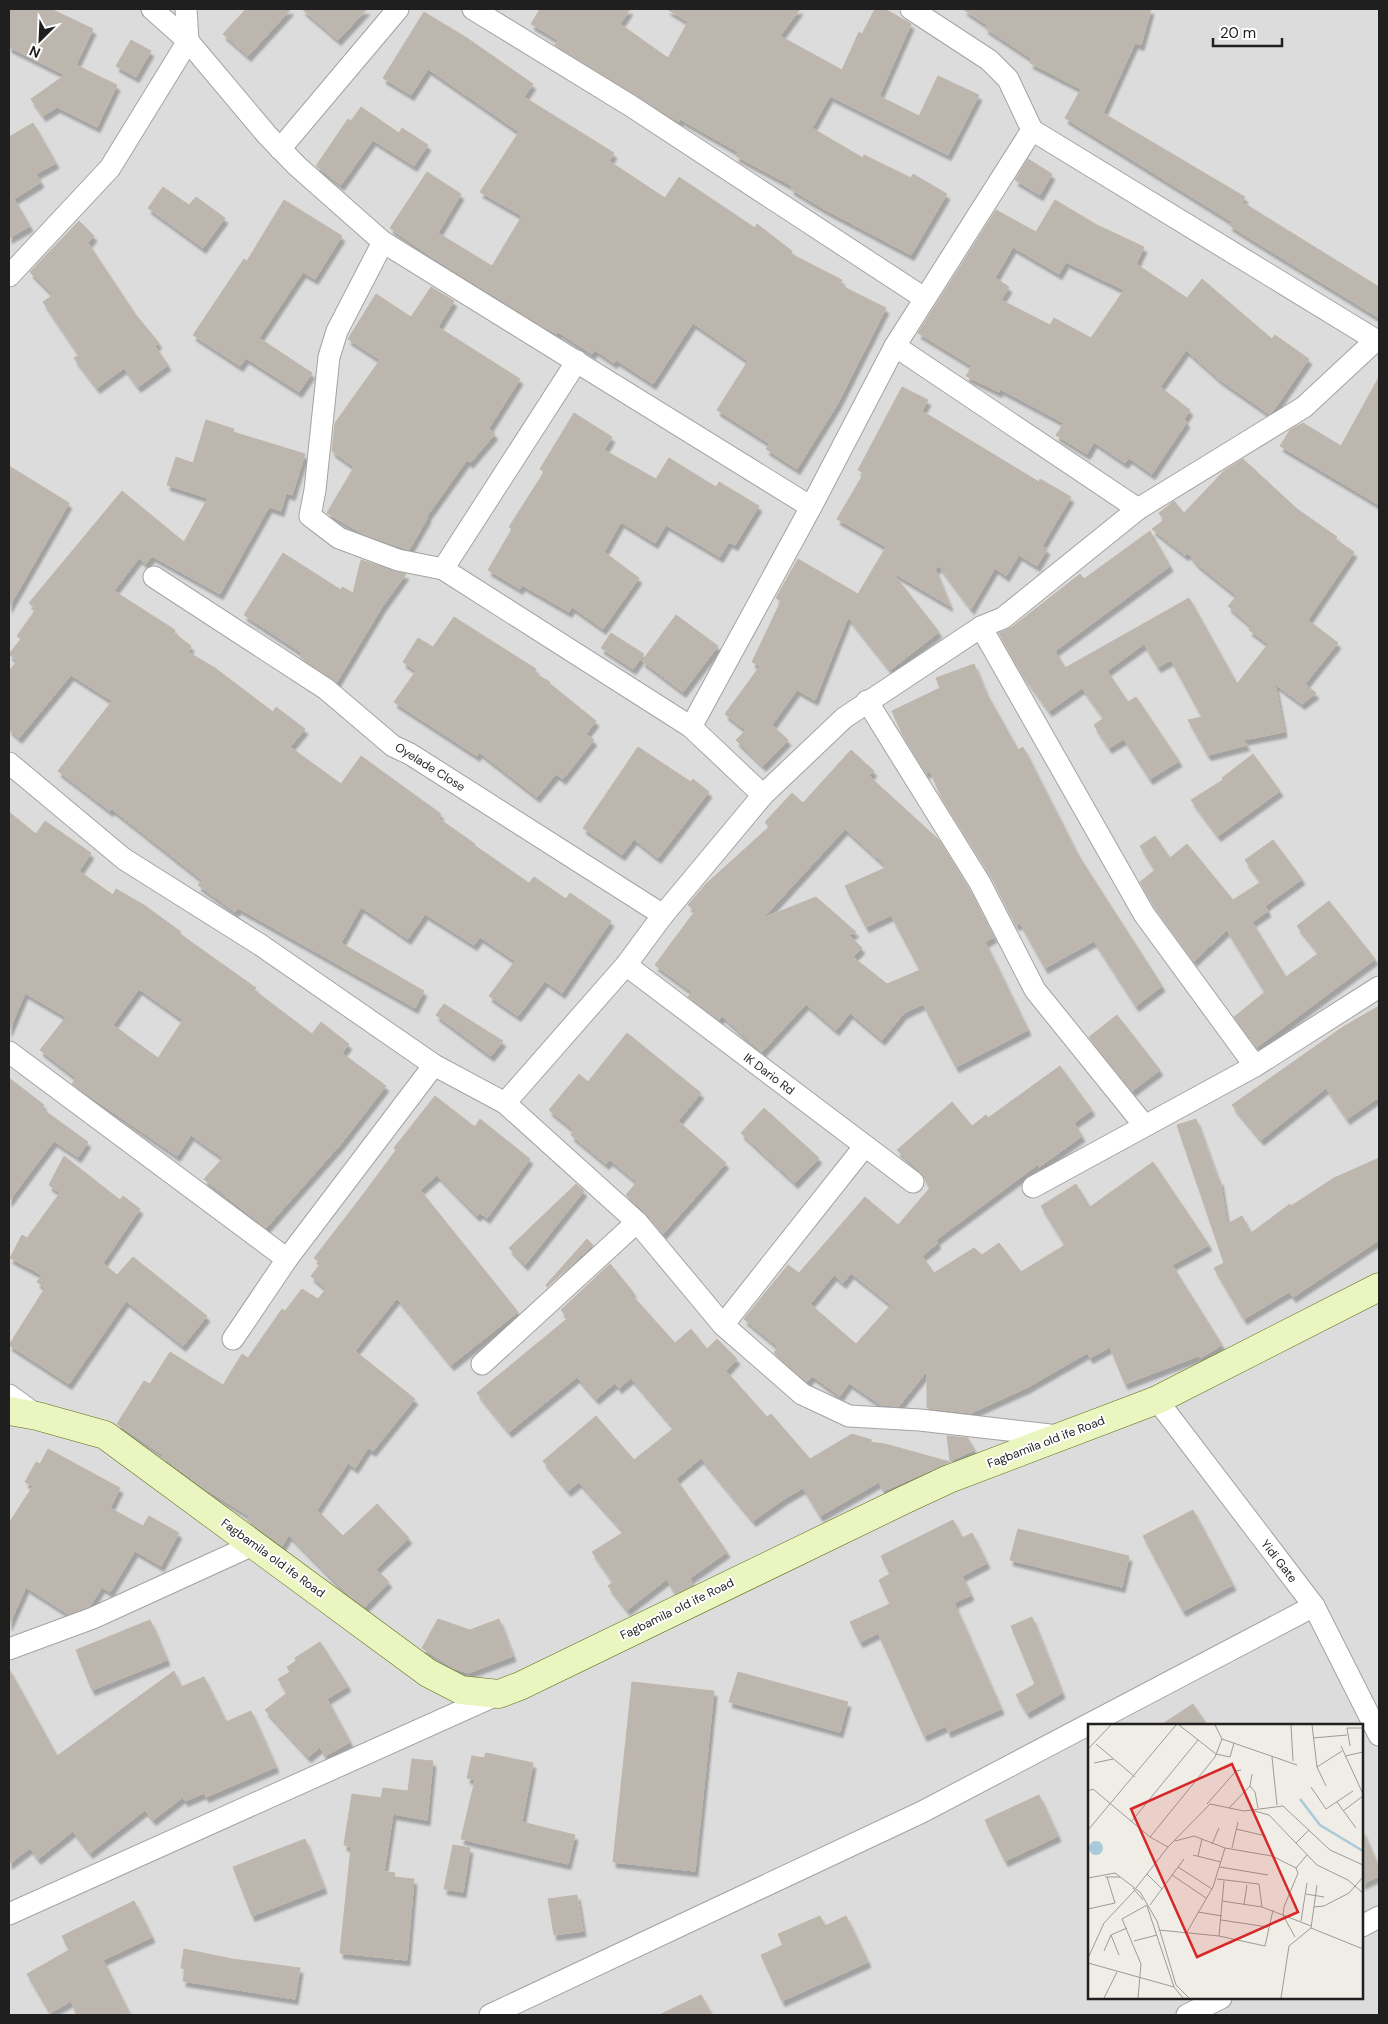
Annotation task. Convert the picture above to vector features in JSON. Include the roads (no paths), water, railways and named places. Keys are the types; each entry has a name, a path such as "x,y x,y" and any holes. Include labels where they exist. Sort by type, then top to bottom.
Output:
{"street":[{"path":"152,9 188,41 280,148 383,242 811,507"},
{"path":"9,276 110,168 188,41 186,9"},
{"path":"280,148 398,9"},
{"path":"473,9 631,106 924,298"},
{"path":"505,1103 626,965 663,915 763,795 844,718 981,627 1003,618 1138,509 1304,407 1377,341 1032,130 1008,79 989,60 911,9"},
{"path":"691,727 811,507 895,346 1032,130"},
{"path":"383,242 337,331 329,357 315,490 310,516 339,538 398,560 443,569 691,727 763,795"},
{"path":"895,346 1138,509"},
{"path":"443,569 577,361"},
{"name":"Oyelade Close","path":"154,577 326,689 393,746 410,754 663,915"},
{"path":"981,627 1144,914 1255,1066"},
{"path":"867,701 980,884 1035,990 1144,1125"},
{"path":"9,763 124,859 259,944 434,1064 505,1103 638,1222 723,1325 802,1394 849,1416 920,1420 1062,1436"},
{"name":"IK Dario Rd","path":"626,965 864,1147 913,1182"},
{"path":"1033,1187 1255,1066 1379,988"},
{"path":"9,1052 287,1259"},
{"path":"233,1339 287,1259 434,1064"},
{"path":"723,1325 864,1147"},
{"path":"482,1364 638,1222"},
{"name":"Fagbamila old ife Road","path":"9,1411 37,1416 105,1435 428,1673 461,1690 499,1694 520,1686 949,1479 1158,1400 1379,1287"},
{"path":"9,1395 37,1416"},
{"name":"Yidi Gate","path":"1158,1400 1205,1466 1314,1606 1379,1735"},
{"path":"9,1649 94,1618 255,1544"},
{"path":"1089,1724 1314,1606"},
{"path":"9,1914 499,1694"},
{"path":"490,2015 922,1812 1088,1725"},
{"path":"1363,1925 1379,1917"},
{"path":"1187,2015 1219,1999"}]}
